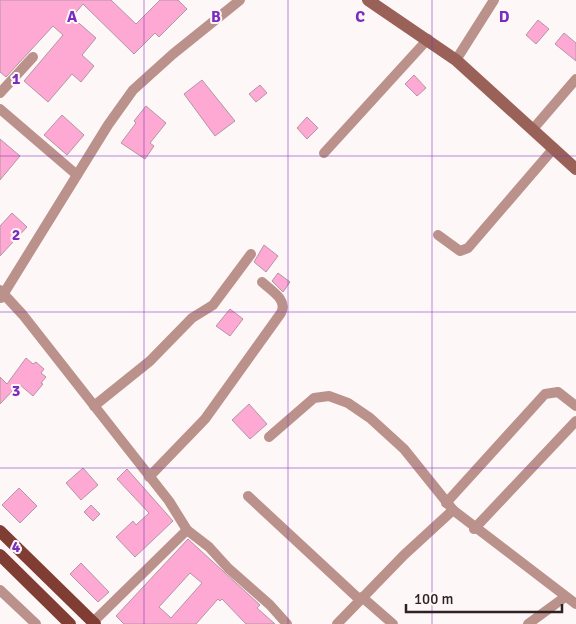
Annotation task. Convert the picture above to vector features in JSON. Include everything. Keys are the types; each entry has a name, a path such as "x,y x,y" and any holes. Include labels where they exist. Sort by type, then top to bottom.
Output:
{"main road":[{"path":"0,531 93,623"},
{"path":"0,555 70,624"}],"street":[{"path":"240,0 159,66 133,90 1,295 24,315 169,501 187,530 209,547 228,568 270,605 287,624"},
{"path":"368,0 428,39 456,60 576,169"},
{"path":"456,60 494,0"},
{"path":"324,153 428,39"},
{"path":"0,93 32,56"},
{"path":"533,129 576,79"},
{"path":"0,109 77,175"},
{"path":"438,235 460,250 468,248 554,148"},
{"path":"94,406 150,361 192,318 213,306 252,254"},
{"path":"149,477 205,419 284,308 283,302 262,282"},
{"path":"336,624 449,507 544,394 558,392 576,406"},
{"path":"269,437 314,398 329,396 358,409 393,438 449,507 474,529 576,604"},
{"path":"474,529 576,421"},
{"path":"248,496 360,598 393,624"},
{"path":"93,623 187,530"},
{"path":"0,590 30,622"},
{"path":"528,624 565,597"}],"building":[{"path":"0,0 111,0 136,24 160,0 178,0 187,9 159,37 155,33 134,54 83,4 72,17 96,38 82,55 94,66 81,82 72,74 48,102 24,81 63,35 53,26 6,77 0,72"},
{"path":"538,20 549,29 536,44 526,35"},
{"path":"564,33 576,43 576,61 555,44"},
{"path":"414,75 426,88 417,96 405,84"},
{"path":"202,80 235,121 215,136 184,94"},
{"path":"260,85 267,93 256,102 249,94"},
{"path":"146,106 166,123 150,143 154,146 145,159 121,143 136,123 134,121"},
{"path":"62,115 84,135 67,155 44,135"},
{"path":"307,117 318,128 307,139 297,128"},
{"path":"0,139 20,156 0,180"},
{"path":"12,213 27,227 0,256 0,226"},
{"path":"264,245 278,256 266,272 254,262"},
{"path":"278,273 290,282 283,292 272,281"},
{"path":"230,309 243,319 230,336 216,326"},
{"path":"26,358 33,364 36,362 44,369 41,373 46,377 41,383 43,384 33,396 19,384 0,404 0,377 7,384"},
{"path":"249,404 267,424 250,439 232,420"},
{"path":"83,468 98,485 81,500 66,483"},
{"path":"127,469 173,521 135,557 116,537 133,521 136,525 149,513 117,479"},
{"path":"19,488 37,506 20,523 2,505"},
{"path":"91,505 100,514 93,521 84,512"},
{"path":"188,539 260,605 257,608 275,624 246,624 222,599 220,601 218,599 196,624 124,624 116,616","holes":["190,573 202,583 171,618 159,607"]},
{"path":"81,563 109,592 98,602 70,574"}]}
